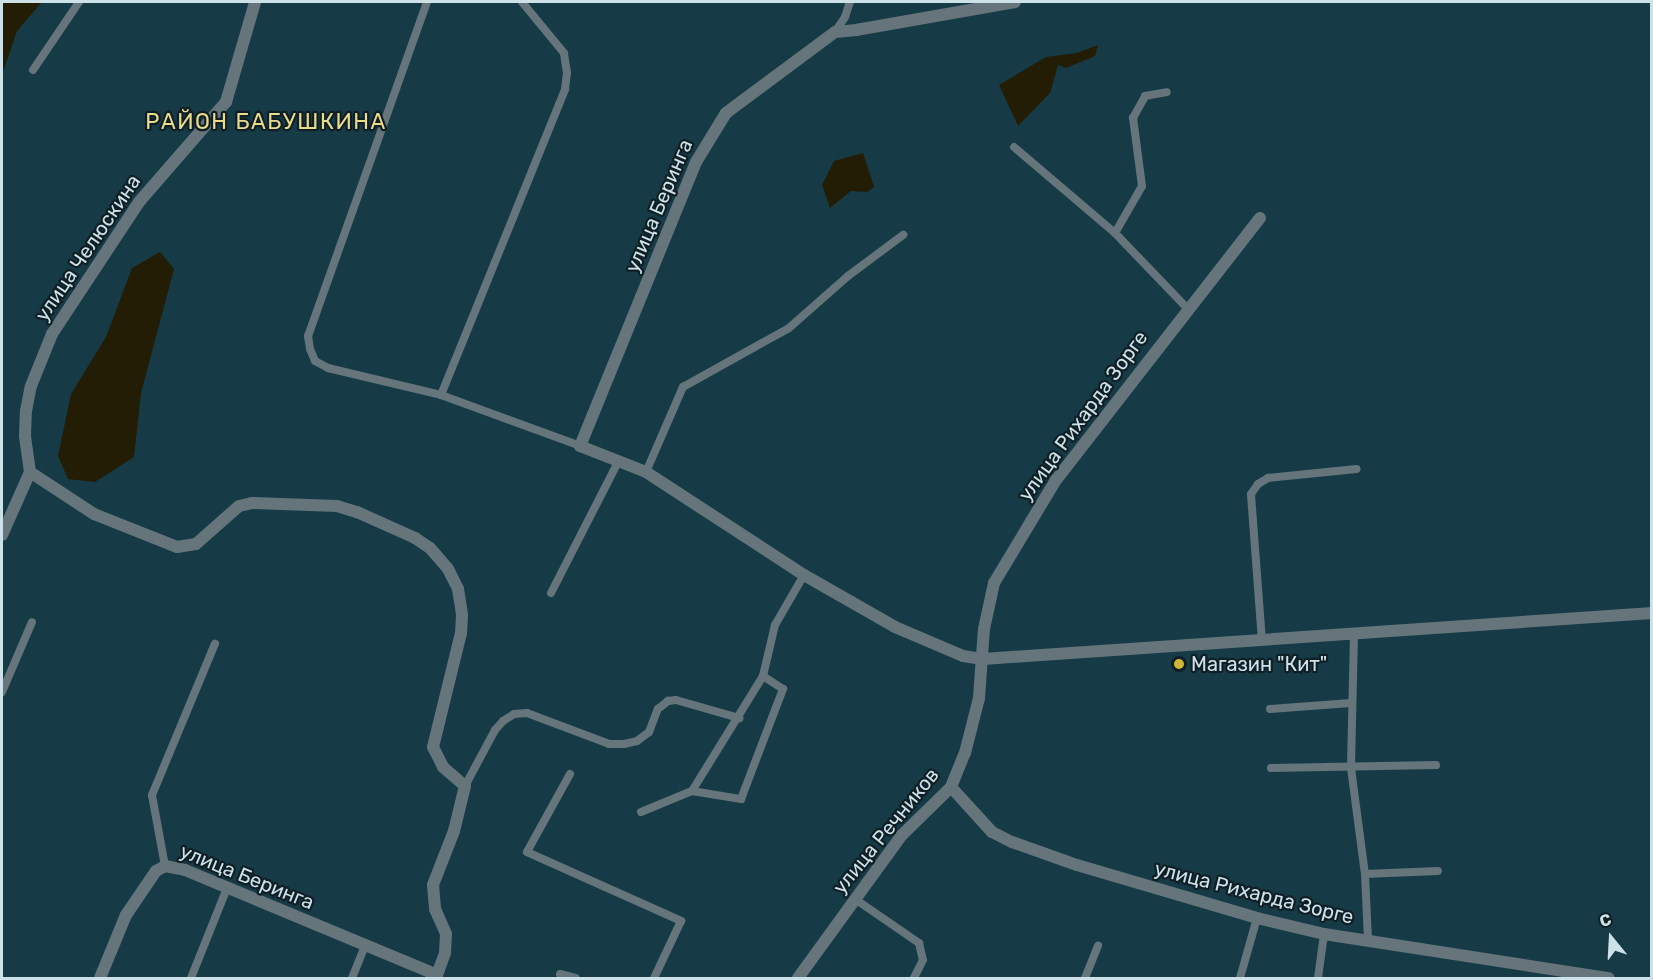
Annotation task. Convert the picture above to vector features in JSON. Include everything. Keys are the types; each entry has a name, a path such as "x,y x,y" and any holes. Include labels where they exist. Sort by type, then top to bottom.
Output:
{"street":[{"name":"улица Челюскина","path":"30,472 25,435 26,411 32,386 52,334 139,202 226,102 255,2"},
{"name":"улица Беринга","path":"580,446 696,162 713,130 726,113 835,32 1015,2"},
{"name":"улица Рихарда Зорге","path":"983,659 988,604 994,583 1056,480 1187,308 1260,218"},
{"path":"580,446 646,472 804,575 895,627 963,656 983,659 1652,613"},
{"path":"2,535 30,472 94,514 177,548 196,544 239,506 268,503 337,506 357,512 415,538 430,548 448,568 458,589 462,615 461,633 433,747 443,767 465,786"},
{"name":"улица Речников","path":"798,978 902,835 951,787 965,753 979,698 983,659"},
{"name":"улица Беринга","path":"100,978 126,915 156,871 165,866 185,870 436,976 445,953 446,934 435,909 433,885 454,831 465,786"},
{"name":"улица Рихарда Зорге","path":"951,787 992,832 1012,842 1077,865 1257,918 1324,934 1609,978"}],"lane":[{"path":"33,70 80,2"},
{"path":"427,2 308,336 310,349 315,361 328,368 441,395 580,446"},
{"path":"441,395 566,89 567,73 564,52 522,2"},
{"path":"835,32 845,17 850,2"},
{"path":"1115,233 1142,186 1132,118 1144,96 1167,92"},
{"path":"1014,147 1115,233 1187,308"},
{"path":"646,472 683,387 789,328 848,276 903,235"},
{"path":"551,593 619,460"},
{"path":"1262,641 1251,494 1258,483 1268,478 1357,469"},
{"path":"692,791 763,676 775,625 804,575"},
{"path":"2,692 32,622"},
{"path":"1354,634 1351,768 1365,874 1368,941"},
{"path":"165,866 152,795 215,644"},
{"path":"641,812 692,791 741,799 783,689 763,676"},
{"path":"465,786 495,730 514,714 527,713 609,744 638,741 649,732 658,709 668,701 676,700 739,718"},
{"path":"1270,709 1351,703"},
{"path":"1271,768 1436,765"},
{"path":"570,774 527,852 681,921 654,978"},
{"path":"1365,874 1438,871"},
{"path":"191,978 227,888"},
{"path":"855,899 919,943 923,960 914,978"},
{"path":"1240,978 1257,918"},
{"path":"1318,978 1324,934"},
{"path":"1085,978 1098,945"},
{"path":"352,978 365,946"},
{"path":"560,974 576,978"}],"shaded area":[{"path":"2,2 42,2 17,31 2,75"},
{"path":"1098,45 1095,56 1066,68 1058,65 1050,93 1018,126 999,85 1046,57 1077,53"},
{"path":"863,153 874,187 867,192 851,191 830,208 822,185 834,161"},
{"path":"160,252 174,269 141,393 134,457 95,482 68,479 58,456 71,394 106,337 132,268"}],"place":[{"name":"Магазин \"Кит\"","path":"1179,664"}],"district":[{"name":"РАЙОН БАБУШКИНА","path":"266,122"}]}
